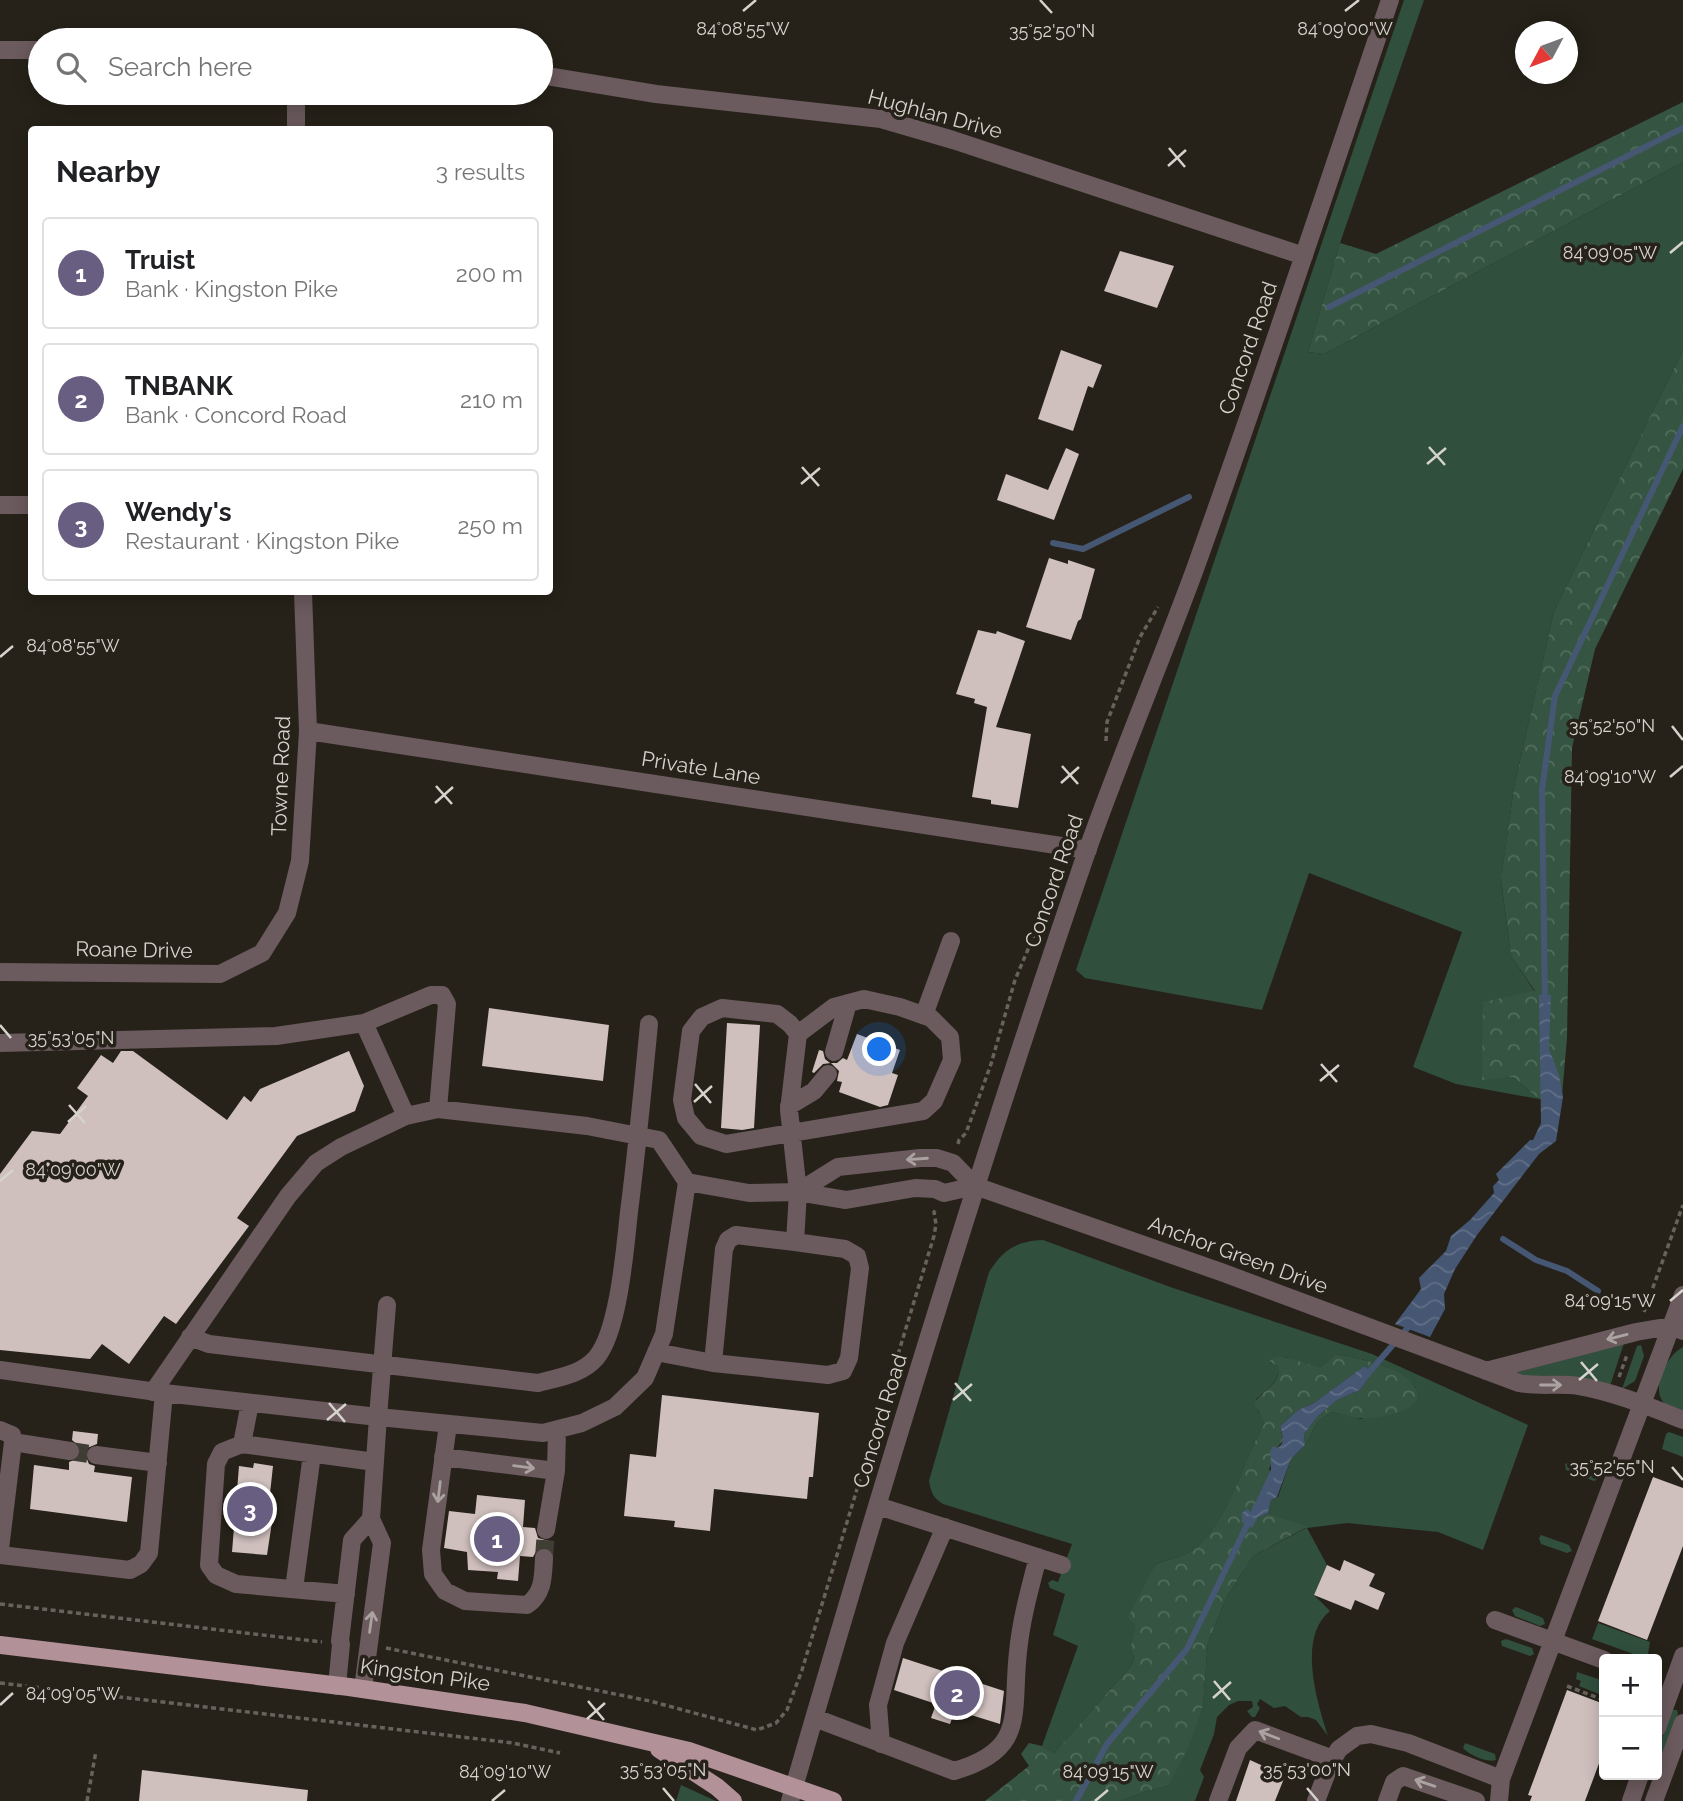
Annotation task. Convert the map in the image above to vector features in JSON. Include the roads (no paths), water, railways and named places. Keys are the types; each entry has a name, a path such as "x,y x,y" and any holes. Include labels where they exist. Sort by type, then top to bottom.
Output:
{"main road":[{"name":"Kingston Pike","path":"0,1645 363,1689 525,1713 689,1751 792,1794 832,1801"},
{"path":"644,1739 718,1787 733,1801"}],"street":[{"name":"Concord Road","path":"792,1794 975,1186 1088,850 1127,742 1194,573 1390,0"},
{"path":"0,50 28,50"},
{"name":"Hughlan Drive","path":"553,77 656,94 881,119 953,140 1304,256"},
{"path":"296,105 296,126"},
{"path":"0,505 28,505"},
{"name":"Towne Road","path":"262,953 287,913 300,861 308,731 303,595"},
{"name":"Private Lane","path":"308,731 1088,850"},
{"path":"924,1015 951,941"},
{"name":"Roane Drive","path":"0,972 220,974 262,953"},
{"path":"0,1043 276,1036 364,1023 430,995 442,995 447,1003 438,1109"},
{"path":"795,1242 798,1192 791,1132 789,1106 798,1034 777,1014 722,1008 702,1017 691,1031 682,1100 686,1118 701,1136 726,1144 791,1132 923,1111 934,1101 952,1060 950,1037 931,1018 864,999 834,1007 798,1034"},
{"path":"834,1052 848,1003"},
{"path":"364,1023 406,1115"},
{"path":"190,1337 209,1344 538,1382 576,1373 597,1357 610,1330 623,1265 649,1024"},
{"path":"789,1106 814,1091 828,1074"},
{"path":"0,1370 158,1392 378,1417 543,1433 557,1430 582,1423 615,1406 645,1378 664,1334 687,1182 659,1140 587,1126 438,1109 406,1115 341,1147 316,1163 288,1196 190,1337 158,1392 158,1463 149,1553 141,1563 130,1570 0,1555"},
{"path":"798,1192 838,1167 920,1158 937,1158 953,1163 975,1186"},
{"path":"687,1182 749,1193 798,1192 846,1200 915,1188 934,1189 944,1193 975,1186"},
{"name":"Anchor Green Drive","path":"975,1186 1221,1272 1519,1383 1534,1386 1578,1386 1642,1404 1683,1420"},
{"path":"656,1352 713,1363 828,1375 843,1371 849,1358 860,1268 857,1255 845,1249 736,1235 728,1240 723,1250 713,1363"},
{"path":"1499,1801 1501,1779 1642,1404 1677,1329 1683,1295"},
{"path":"363,1689 382,1543 371,1519 387,1305"},
{"path":"1486,1371 1636,1332 1677,1329"},
{"path":"242,1444 250,1403"},
{"path":"447,1424 431,1550 433,1574 445,1591 466,1601 527,1605 535,1600 542,1586 544,1558"},
{"path":"546,1530 556,1471 557,1430"},
{"path":"0,1549 7,1436 70,1451"},
{"path":"346,1594 236,1584 216,1575 209,1565 216,1464 222,1452 242,1444 375,1462"},
{"path":"294,1589 312,1454"},
{"path":"96,1455 158,1463"},
{"path":"443,1457 556,1471"},
{"path":"878,1506 1062,1564"},
{"path":"337,1686 352,1540 371,1519"},
{"path":"881,1744 878,1705 895,1643 945,1527"},
{"path":"815,1718 954,1771 971,1766 993,1753 1006,1740 1015,1713 1017,1654 1025,1606 1038,1557"},
{"path":"1495,1620 1599,1658"},
{"path":"1660,1717 1683,1656"},
{"path":"1654,1801 1683,1723"},
{"path":"1218,1801 1238,1748 1255,1730 1333,1759"},
{"path":"1316,1801 1333,1759 1347,1741 1371,1734 1408,1744 1501,1779"},
{"path":"1387,1801 1394,1782 1403,1776 1476,1801"},
{"path":"1631,1801 1638,1780"}],"water":[{"path":"1539,995 1551,995 1549,1049 1559,1075 1563,1097 1556,1141 1539,1154 1477,1235 1455,1269 1444,1294 1445,1309 1430,1337 1395,1324 1421,1289 1419,1278 1446,1251 1451,1236 1470,1220 1494,1193 1493,1186 1499,1180 1496,1174 1533,1140 1541,1123"},
{"path":"1364,1366 1373,1372 1360,1390 1337,1400 1318,1416 1304,1434 1305,1445 1291,1459 1277,1497 1271,1500 1268,1513 1257,1518 1252,1528 1242,1522 1242,1513 1247,1509 1251,1512 1253,1505 1263,1498 1273,1478 1270,1452 1273,1446 1277,1448 1282,1444 1280,1426 1298,1410 1314,1403"}],"waterway":[{"path":"1329,307 1683,128"},
{"path":"1545,1001 1542,790 1555,696 1683,426"},
{"path":"1053,543 1083,549 1189,497"},
{"path":"1503,1239 1536,1260 1567,1271 1598,1291"},
{"path":"1365,1377 1411,1324"},
{"path":"1257,1506 1275,1468"},
{"path":"1076,1801 1107,1744 1187,1649 1250,1519"}],"tunnel":[{"path":"70,1451 96,1455"},
{"path":"544,1558 546,1530"}],"place":[{"name":"Wendy's","path":"250,1509"},
{"name":"Truist","path":"497,1539"},
{"name":"TNBANK","path":"957,1693"}]}
